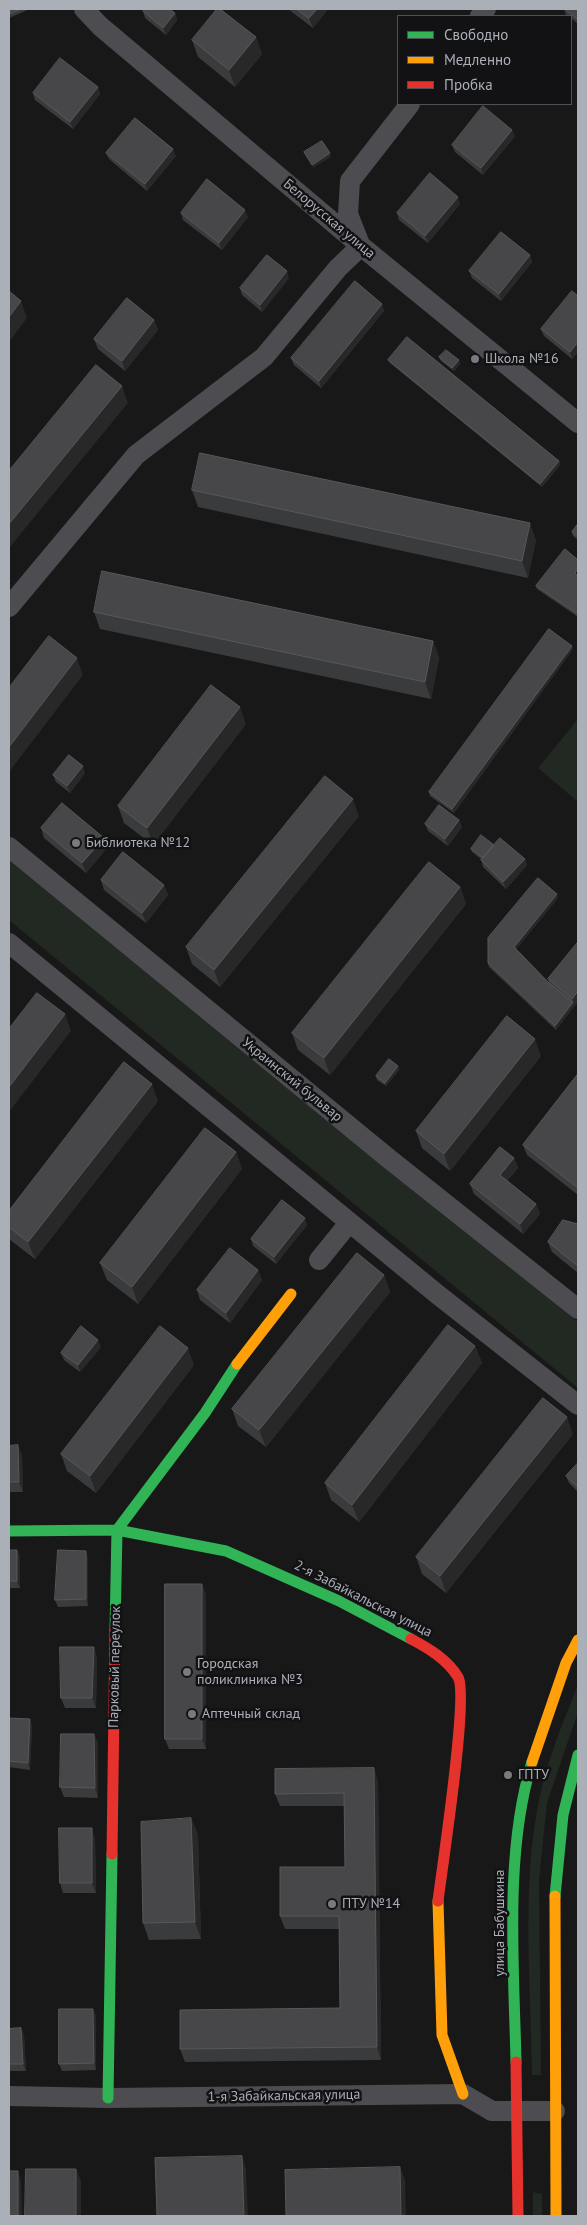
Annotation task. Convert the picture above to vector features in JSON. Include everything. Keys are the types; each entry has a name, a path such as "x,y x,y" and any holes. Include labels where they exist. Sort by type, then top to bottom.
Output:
{"street":[{"name":"Белорусская улица","path":"84,9 100,26 361,246 578,423"},
{"path":"9,607 136,455 264,357 338,268 361,246 348,214 350,181 409,105"},
{"name":"Украинский бульвар","path":"9,847 388,1158 578,1309"},
{"path":"9,943 349,1223 578,1405"},
{"path":"319,1260 349,1223"},
{"path":"118,1530 205,1413 241,1358 291,1294"},
{"name":"2-я Забайкальская улица","path":"9,1531 118,1530 226,1551 286,1576 413,1640 438,1655 458,1678 461,1717 438,1904 442,2036 463,2094"},
{"name":"Парковый переулок","path":"108,2098 118,1530"},
{"name":"улица Бабушкина","path":"518,2216 514,1940 516,1837 531,1765 566,1663 578,1640"},
{"path":"556,2216 554,1957 558,1846 572,1773 578,1755"},
{"path":"463,2094 492,2111 556,2111"},
{"name":"1-я Забайкальская улица","path":"9,2096 108,2098 463,2094"}],"shaded area":[{"path":"578,719 578,802 538,768"},
{"path":"9,853 578,1322 578,1388 9,920"},
{"path":"578,1685 578,1712 547,1803 539,1881 541,2075 532,2075 528,1937 533,1834 546,1770"},
{"path":"533,2192 542,2194 542,2216 533,2216"}],"building":[{"path":"9,9 21,9 9,14"},
{"path":"145,9 169,9 175,13 163,28 143,11"},
{"path":"217,9 220,9 256,37 229,70 192,40"},
{"path":"297,9 317,9 309,18"},
{"path":"565,9 578,9 578,19"},
{"path":"60,58 98,87 70,122 33,93"},
{"path":"483,106 512,130 481,168 452,145"},
{"path":"135,118 173,149 145,184 106,153"},
{"path":"322,141 330,153 312,165 304,152"},
{"path":"430,173 458,197 425,236 397,213"},
{"path":"207,179 245,210 219,243 181,213"},
{"path":"501,232 530,255 499,294 469,271"},
{"path":"267,255 287,271 260,305 240,288"},
{"path":"355,281 382,304 319,381 291,358"},
{"path":"9,291 21,301 9,317"},
{"path":"572,291 578,296 578,342 570,352 541,329"},
{"path":"127,298 154,320 122,361 94,339"},
{"path":"407,337 559,461 540,484 388,360"},
{"path":"446,350 459,360 452,368 439,357"},
{"path":"96,365 122,386 9,524 9,471"},
{"path":"200,453 530,523 522,561 192,490"},
{"path":"578,524 578,537 572,532"},
{"path":"565,549 578,560 578,569 575,573 578,576 578,614 536,586"},
{"path":"102,571 433,641 425,682 94,612"},
{"path":"549,629 572,646 452,809 429,792"},
{"path":"49,636 77,658 9,747 9,688"},
{"path":"211,685 240,707 147,828 118,806"},
{"path":"69,755 83,766 67,786 53,775"},
{"path":"325,776 353,799 214,970 186,947"},
{"name":"Библиотека №12","path":"62,803 104,838 82,863 41,828"},
{"path":"439,805 459,820 445,839 425,824"},
{"path":"481,835 494,845 483,858 471,849"},
{"path":"500,838 525,859 503,882 481,860"},
{"path":"123,852 164,885 142,913 101,880"},
{"path":"429,862 460,887 324,1058 292,1033"},
{"path":"538,878 557,894 514,947 549,983 573,1002 555,1026 488,963 488,938"},
{"path":"578,942 578,991 572,999 548,979"},
{"path":"37,993 65,1014 9,1087 9,1029"},
{"path":"507,1016 535,1039 444,1154 416,1131"},
{"path":"389,1059 398,1066 385,1083 376,1076"},
{"path":"124,1062 152,1084 28,1242 9,1227 9,1211"},
{"path":"578,1074 578,1188 523,1145"},
{"path":"205,1128 236,1152 132,1287 100,1263"},
{"path":"500,1147 514,1158 500,1175 536,1204 520,1224 470,1184"},
{"path":"282,1200 305,1218 274,1257 251,1239"},
{"path":"563,1220 578,1224 578,1266 548,1242"},
{"path":"230,1248 258,1270 226,1313 197,1290"},
{"path":"357,1253 384,1275 259,1430 232,1409"},
{"path":"448,1325 475,1346 352,1505 325,1483"},
{"path":"81,1326 98,1340 78,1365 61,1353"},
{"path":"160,1326 188,1348 90,1476 61,1454"},
{"path":"543,1398 567,1417 440,1576 416,1557"},
{"path":"18,1445 19,1482 9,1482 9,1446"},
{"path":"578,1463 578,1487 566,1476"},
{"path":"9,1550 17,1550 17,1581 9,1581"},
{"path":"58,1550 86,1551 86,1599 55,1600"},
{"name":"Городская поликлиника №3","path":"165,1584 202,1584 202,1739 165,1739"},
{"path":"60,1647 94,1647 92,1698 61,1698"},
{"path":"9,1718 30,1719 28,1763 9,1761"},
{"path":"61,1734 94,1734 95,1788 60,1787"},
{"name":"ПТУ №14","path":"374,1768 377,2047 180,2049 180,2010 340,2008 339,1916 280,1916 280,1867 345,1867 344,1793 275,1794 275,1769"},
{"path":"191,1818 195,1922 143,1923 141,1822"},
{"path":"59,1828 92,1828 92,1883 60,1883"},
{"path":"59,2009 93,2009 94,2063 59,2064"},
{"path":"21,2028 23,2064 9,2064 9,2029"},
{"path":"242,2156 244,2216 157,2216 155,2158"},
{"path":"400,2167 401,2216 286,2216 285,2170"},
{"path":"26,2169 76,2169 76,2216 25,2216"},
{"path":"9,2171 18,2171 18,2216 9,2216"}],"traffic: fast":[{"path":"115,1630 117,1530 205,1413 237,1364"},
{"path":"9,1531 117,1530 226,1551 339,1601 411,1639"},
{"path":"555,1896 563,1815 578,1755"},
{"path":"516,2062 513,1949 514,1871 517,1833 523,1797 532,1762"},
{"path":"108,2098 112,1854"}],"traffic: slow":[{"path":"237,1364 291,1294"},
{"path":"532,1762 566,1663 578,1640"},
{"path":"555,1896 556,2216"},
{"path":"438,1901 442,2035 463,2094"}],"traffic: jam":[{"path":"112,1854 115,1630"},
{"path":"411,1639 443,1659 458,1677 460,1690 458,1747 438,1901"},
{"path":"516,2062 518,2216"}],"place":[{"name":"Школа №16","path":"475,359"},
{"name":"Библиотека №12","path":"76,843"},
{"name":"Городская поликлиника №3","path":"187,1672"},
{"name":"Аптечный склад","path":"192,1714"},
{"name":"ГПТУ","path":"508,1775"},
{"name":"ПТУ №14","path":"332,1904"}]}
